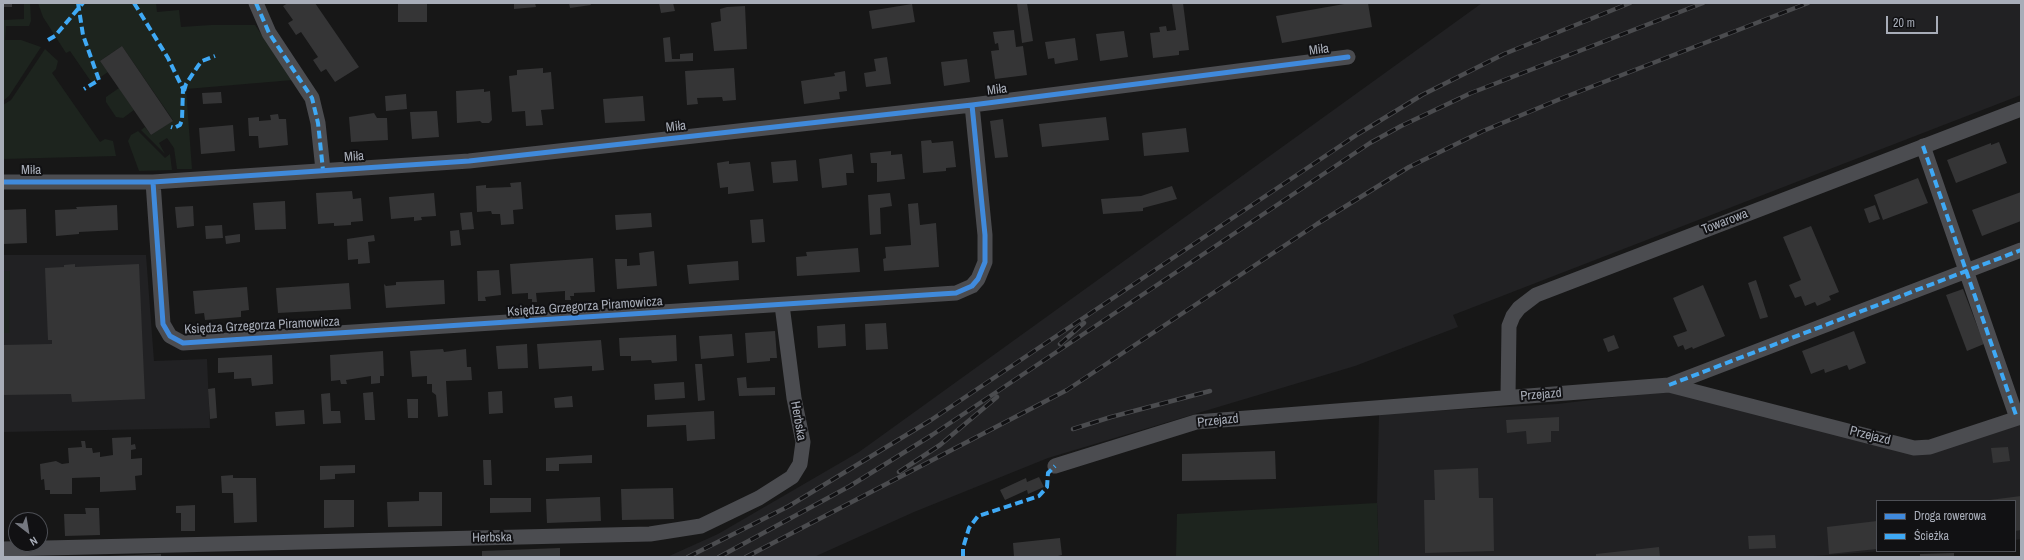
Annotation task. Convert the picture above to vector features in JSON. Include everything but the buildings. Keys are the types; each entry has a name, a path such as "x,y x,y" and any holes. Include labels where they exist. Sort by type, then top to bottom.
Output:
{"street":[{"path":"256,3 269,33 312,98 318,122 323,170"},
{"name":"Miła","path":"3,182 153,182 469,161 972,105 1348,57"},
{"name":"Księdza Grzegorza Piramowicza","path":"153,182 164,324 170,336 183,342 956,293 972,286 978,279 983,268 985,248 972,105"},
{"name":"Towarowa","path":"1508,397 1509,326 1513,316 1519,308 1536,295 2021,109"},
{"path":"1923,146 1965,271 2019,418"},
{"path":"1670,385 2021,250"},
{"name":"Herbska","path":"3,549 650,534 701,526 759,498 792,477 800,464 803,442 794,398 782,305"},
{"name":"Przejazd","path":"1055,466 1196,422 1670,385 1914,448 1930,447 2019,418"}],"shaded area":[{"path":"24,3 30,3 31,21 29,26 6,26 5,40 21,40 41,47 9,96 3,101 3,20 24,19"},
{"path":"38,3 156,3 157,12 179,10 181,27 255,25 293,80 186,89 192,169 177,169 174,148 167,138 159,143 165,154 141,130 145,127 151,135 173,120 122,46 100,61 108,72 92,83 70,51 66,53 43,17"},
{"path":"1482,3 2021,3 2021,95 1453,315 1458,327 1355,366 1048,458 914,512 814,557 667,557 718,534 859,452"},
{"path":"45,49 58,61 56,69 52,73 100,142 105,139 113,141 116,156 3,159 3,105 11,100"},
{"path":"119,88 134,110 123,118 116,117 106,102 106,97"},
{"path":"138,131 165,158 170,154 172,170 139,171 128,141 131,135"},
{"path":"3,255 146,255 154,361 207,359 210,428 3,432"},
{"path":"3,271 10,271 9,333 3,333"},
{"path":"1666,391 1907,451 2021,423 2021,539 2016,540 2016,500 1876,500 1876,552 1800,557 1379,557 1377,503 1379,414 1557,404"},
{"path":"1377,503 1379,557 1176,557 1177,514"}],"railway":[{"path":"688,557 789,506 931,420 1358,134 1422,95 1504,54 1630,3"},
{"path":"719,557 850,486 932,435 1370,143 1401,126 1471,93 1703,3"},
{"path":"746,557 1067,390 1317,224 1409,167 1483,131 1565,97 1808,3"},
{"path":"1060,344 1084,323"},
{"path":"1073,429 1111,417 1210,391"},
{"path":"899,472 940,445 997,397"}],"marked path":[{"path":"78,3 83,35 99,80 84,89"},
{"path":"48,40 55,36 83,3"},
{"path":"134,3 168,58 183,89 182,120 180,125 174,128 171,127"},
{"path":"256,3 269,33 312,98 318,123 323,170"},
{"path":"184,91 186,84 202,61 215,56"},
{"path":"1923,146 2017,418"},
{"path":"1669,385 2021,250"},
{"path":"963,557 963,548 969,528 978,516 1039,496 1047,487 1048,473 1055,466"}],"cycle path":[{"path":"3,182 153,182 469,161 972,105 1348,57"},
{"path":"153,182 163,324 170,336 183,343 956,293 972,286 978,279 985,262 985,235 972,105"}]}
